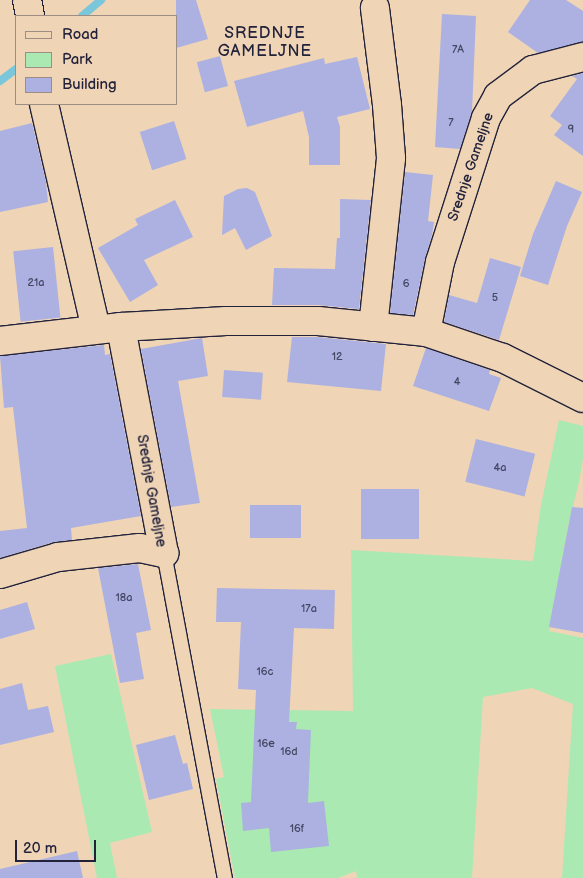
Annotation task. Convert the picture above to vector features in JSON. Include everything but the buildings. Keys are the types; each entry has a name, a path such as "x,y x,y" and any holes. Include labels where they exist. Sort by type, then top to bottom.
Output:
{"street":[{"path":"373,327 391,158 388,105 375,8"},
{"name":"Srednje Gameljne","path":"426,332 440,262 486,118 498,96 533,70 583,57"},
{"name":"Srednje Gameljne","path":"0,574 58,557 140,548 164,553 109,328 44,105"},
{"path":"0,341 109,328 226,321 318,321 426,332 503,358 583,398"}],"lane":[{"path":"164,553 225,878"}],"green space":[{"path":"559,420 583,426 583,458 549,631 583,638 583,878 562,878 573,704 532,688 483,697 472,878 357,878 356,871 338,878 235,878 216,779 224,777 210,709 353,711 351,550 533,561 541,505"},
{"path":"111,654 152,832 110,843 117,878 97,878 55,666"}],"waterway":[{"path":"83,15 101,0"},
{"path":"0,81 15,70"}],"district":[{"name":"SREDNJE GAMELJNE","path":"265,43"}]}
